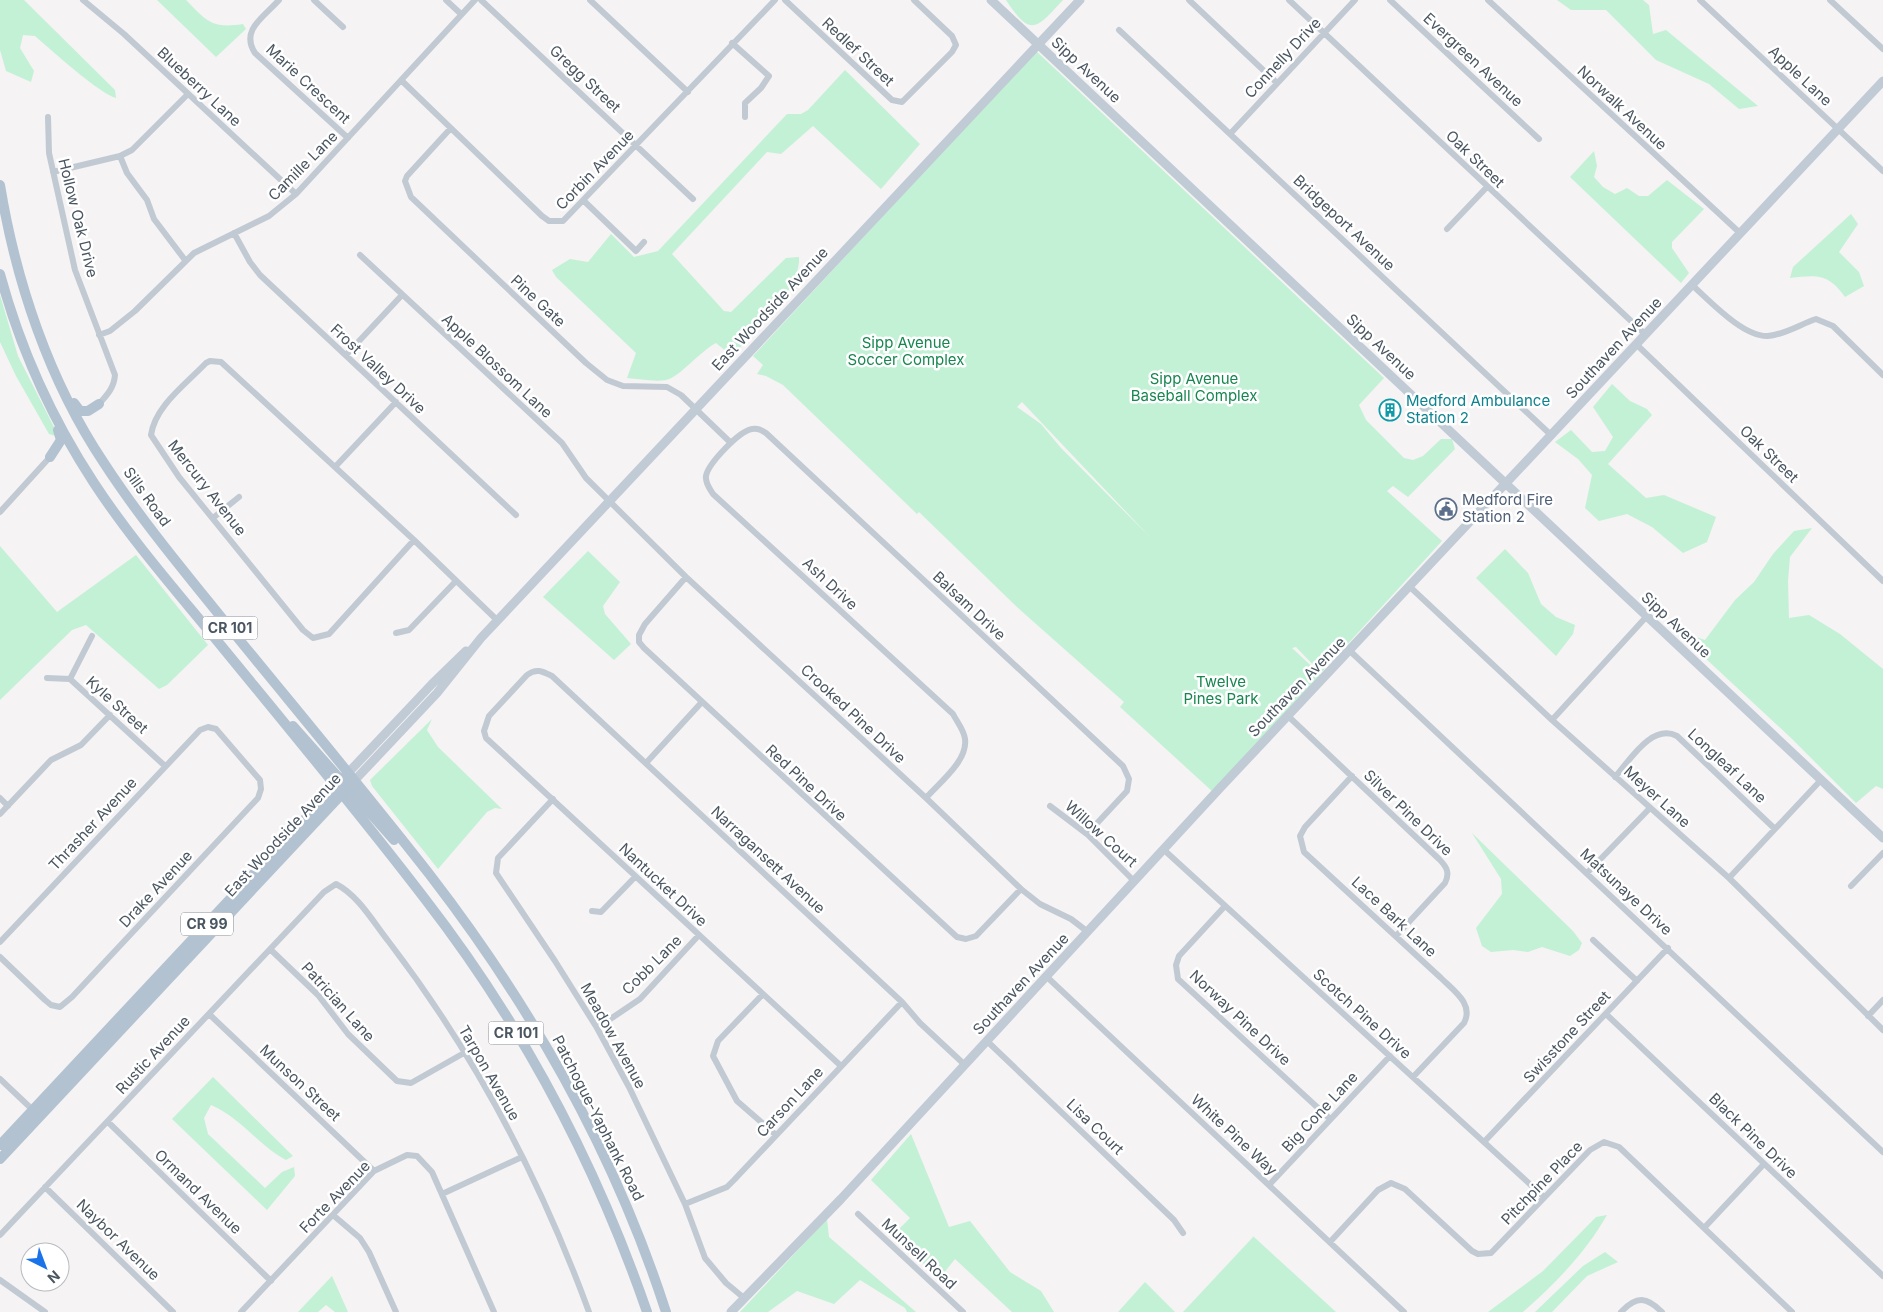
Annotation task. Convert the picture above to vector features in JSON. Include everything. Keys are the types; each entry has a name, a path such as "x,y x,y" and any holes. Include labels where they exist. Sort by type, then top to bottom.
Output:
{"main road":[{"name":"Sills Road","path":"0,185 16,264 45,348 70,405 102,461 154,534 345,784"},
{"name":"CR 101","path":"0,274 13,316 35,373 62,430 94,484 134,539 266,701 345,784"},
{"path":"45,348 78,409 86,412 99,404"},
{"path":"35,373 40,394 61,438 50,457"},
{"path":"99,404 87,423 102,461"},
{"path":"50,457 63,450 68,452 94,484"},
{"name":"Patchogue-Yaphank Road","path":"345,784 413,854 502,976 565,1081 622,1196 666,1312"},
{"name":"Patchogue-Yaphank Road","path":"345,784 461,948 527,1051 594,1179 647,1312"},
{"name":"East Woodside Avenue","path":"0,1159 36,1113 345,784"},
{"name":"East Woodside Avenue","path":"0,1145 36,1113"}],"street":[{"name":"Blueberry Lane","path":"84,0 124,34 296,194"},
{"name":"Marie Crescent","path":"279,0 253,29 248,37 250,45 255,53 348,138"},
{"path":"314,0 343,27"},
{"path":"446,0 461,14"},
{"name":"Camille Lane","path":"99,335 110,330 135,312 194,253 269,216 296,194 475,0"},
{"name":"Gregg Street","path":"481,0 693,199"},
{"path":"590,0 688,92"},
{"name":"Corbin Avenue","path":"401,80 450,129 549,221 563,221 775,0"},
{"name":"Redlef Street","path":"784,0 892,100 902,102 952,52 956,45 952,36 914,0"},
{"name":"Sipp Avenue","path":"991,0 1883,838"},
{"name":"East Woodside Avenue","path":"345,784 437,693 482,638 1080,0"},
{"path":"1189,0 1277,82"},
{"name":"Oak Street","path":"1289,0 1486,188 1646,335"},
{"name":"Connelly Drive","path":"1230,134 1354,0"},
{"name":"Evergreen Avenue","path":"1390,0 1539,139"},
{"name":"Norwalk Avenue","path":"1488,0 1740,233"},
{"name":"Apple Lane","path":"1700,0 1883,171"},
{"path":"1830,0 1883,49"},
{"name":"Bridgeport Avenue","path":"1119,30 1551,435"},
{"path":"732,43 769,76 761,88 745,103 745,117"},
{"name":"Southaven Avenue","path":"731,1312 841,1199 988,1042 1163,849 1883,81"},
{"path":"53,172 120,156 132,150 188,94"},
{"name":"Hollow Oak Drive","path":"48,117 49,153 75,270 115,375 114,384 110,392 99,404"},
{"name":"Pine Gate","path":"450,129 407,176 405,181 410,197 586,363 607,380 629,386 667,387 681,395 731,443"},
{"path":"120,156 127,173 146,200 154,219 185,260"},
{"path":"1447,229 1486,188"},
{"path":"584,201 636,251 644,242"},
{"name":"Frost Valley Drive","path":"234,233 250,262 260,274 516,515"},
{"name":"Apple Blossom Lane","path":"360,255 562,443 586,478 611,501"},
{"path":"1692,285 1748,332 1766,336 1778,334 1816,319 1833,326 1883,375"},
{"path":"346,355 402,295"},
{"name":"Oak Street","path":"1637,344 1883,581"},
{"name":"Mercury Avenue","path":"414,540 329,634 314,638 303,630 179,477 151,435 152,424 158,413 210,361 226,365 414,540 498,621"},
{"path":"335,467 396,402"},
{"name":"Balsam Drive","path":"731,443 745,431 752,429 760,429 766,433 1123,766 1129,779 1127,791 1087,834"},
{"name":"Ash Drive","path":"731,443 709,469 706,477 708,486 714,494 953,714 962,728 966,740 962,755 956,765 926,798"},
{"path":"0,512 50,457"},
{"path":"213,518 239,497"},
{"name":"Crooked Pine Drive","path":"611,501 686,578 926,798 1021,889 1040,904 1071,919 1088,932"},
{"name":"Red Pine Drive","path":"686,578 645,624 639,634 640,642 650,656 956,937 966,939 976,936 1021,889"},
{"path":"396,633 409,630 456,581"},
{"name":"Meyer Lane","path":"1409,586 1552,720 1730,878 1883,1030"},
{"path":"1552,720 1647,616"},
{"path":"70,679 92,636"},
{"name":"Matsunaye Drive","path":"1350,651 1883,1152"},
{"name":"Narragansett Avenue","path":"489,716 532,671 539,671 552,676 902,1002 920,1023 965,1065"},
{"name":"Kyle Street","path":"47,678 70,679 165,766"},
{"path":"646,763 701,703"},
{"path":"0,814 51,760 81,745 110,715"},
{"name":"Nantucket Drive","path":"489,716 484,731 486,738 841,1066"},
{"name":"Silver Pine Drive","path":"1288,716 1439,859 1447,869 1448,876 1445,883 1396,936"},
{"name":"Thrasher Avenue","path":"0,942 165,766 200,730 208,727"},
{"name":"Drake Avenue","path":"0,957 45,1000 52,1005 60,1007 72,997 258,798 261,789 260,780 222,734 216,729 208,727"},
{"name":"Longleaf Lane","path":"1615,777 1648,741 1657,734 1669,732 1677,736 1775,829"},
{"name":"Lace Bark Lane","path":"1352,776 1304,827 1300,836 1304,852 1461,998 1468,1010 1468,1016 1464,1023 1413,1077"},
{"path":"1730,878 1821,780"},
{"path":"0,798 8,806"},
{"name":"Meadow Avenue","path":"553,799 498,858 496,873 597,1028 685,1204 705,1258 726,1283 744,1298"},
{"name":"Willow Court","path":"1050,806 1087,834 1134,881"},
{"path":"1587,873 1650,808"},
{"name":"Scotch Pine Drive","path":"1163,849 1544,1197"},
{"path":"1852,886 1883,853"},
{"path":"592,911 601,912 635,877"},
{"name":"Tarpon Avenue","path":"324,892 336,884 353,894 418,979 464,1053 522,1157 545,1205 589,1312"},
{"name":"Rustic Avenue","path":"0,1235 324,892"},
{"name":"Norway Pine Drive","path":"1226,906 1179,956 1176,964 1178,979 1330,1119"},
{"name":"Cobb Lane","path":"597,1028 640,999 699,935"},
{"path":"1593,940 1637,981"},
{"name":"Swisstone Street","path":"1484,1142 1668,948"},
{"name":"Patrician Lane","path":"270,949 318,995 348,1034 397,1081 411,1083 464,1053"},
{"name":"White Pine Way","path":"1047,977 1404,1312"},
{"path":"763,994 718,1040 713,1056 737,1101 776,1136"},
{"path":"1868,1016 1883,1000"},
{"name":"Carson Lane","path":"685,1204 727,1187 902,1002"},
{"name":"Munson Street","path":"209,1014 374,1171"},
{"name":"Black Pine Drive","path":"1606,1014 1883,1276"},
{"name":"Lisa Court","path":"988,1042 1174,1220 1183,1233"},
{"name":"Big Cone Lane","path":"1269,1185 1390,1056"},
{"path":"0,1079 36,1113"},
{"name":"Ormand Avenue","path":"108,1122 271,1281"},
{"name":"Pitchpine Place","path":"1330,1242 1378,1190 1391,1183 1405,1189 1472,1251 1478,1254 1492,1253 1590,1150 1604,1142 1620,1147 1792,1312"},
{"name":"Forte Avenue","path":"241,1312 374,1171 407,1155 417,1156 432,1172 494,1312"},
{"path":"442,1194 522,1157"},
{"path":"1704,1228 1764,1164"},
{"name":"Naybor Avenue","path":"45,1187 173,1312"},
{"name":"Munsell Road","path":"858,1214 963,1312"},
{"path":"333,1215 360,1238 369,1252 396,1312"},
{"path":"0,1280 45,1312"},
{"path":"1621,1312 1634,1301 1641,1299 1650,1301 1662,1312"}],"green space":[{"path":"0,0 24,0 115,90 116,98 99,89 35,36 23,35 20,48 34,71 31,82 6,71 0,50"},
{"path":"157,0 186,0 210,22 224,25 243,24 246,29 216,57"},
{"path":"1006,0 1063,0 1046,18 1034,25 1022,20"},
{"path":"1557,0 1643,0 1649,5 1653,34 1666,30 1758,106 1739,109 1709,84 1656,60 1606,10 1571,10"},
{"path":"1036,51 1384,378 1359,405 1366,420 1404,458 1413,460 1423,456 1441,439 1452,439 1455,449 1408,497 1393,486 1387,491 1442,541 1321,673 1296,647 1292,648 1321,675 1213,792 1120,707 1124,702 1018,608 783,385 766,376 757,374 763,365 753,356","holes":["1022,402 1150,537 1061,448 1041,424 1017,407"]},
{"path":"845,70 920,144 881,189 813,126 781,154 767,152 672,254 724,311 731,312 786,258 799,257 798,270 784,297 732,356 716,343 677,374 666,380 627,378 636,353 556,277 552,270 570,259 588,262 611,234 634,257 658,251 787,114 801,114 808,110"},
{"path":"1594,151 1597,166 1594,177 1603,187 1615,194 1627,188 1639,196 1648,196 1667,180 1704,209 1672,242 1672,248 1689,273 1681,283 1570,177"},
{"path":"1851,214 1858,224 1839,252 1859,272 1864,286 1845,297 1833,283 1821,277 1790,278 1793,267"},
{"path":"0,295 18,356 59,437 49,434 16,376 0,342"},
{"path":"1612,384 1630,401 1647,409 1652,415 1608,464 1646,498 1664,495 1716,517 1707,542 1683,553 1652,527 1627,514 1599,521 1585,508 1592,475 1578,459 1555,442 1571,430 1592,452 1605,451 1613,437 1593,407"},
{"path":"1812,528 1790,557 1788,581 1789,618 1809,615 1840,634 1883,669 1883,789 1876,786 1856,803 1790,737 1689,643 1693,636 1705,640 1735,600 1754,582 1773,554 1794,531"},
{"path":"0,546 57,612 136,555 208,645 167,685 159,689 86,625 72,630 0,700"},
{"path":"1505,549 1528,573 1541,604 1556,617 1575,625 1573,634 1556,656 1476,578"},
{"path":"588,551 620,582 603,606 605,614 631,644 614,660 543,597"},
{"path":"432,719 427,730 438,747 502,809 495,808 487,812 438,869 372,786 370,780"},
{"path":"1472,833 1573,931 1582,943 1579,950 1570,956 1542,947 1528,952 1513,950 1491,952 1482,946 1476,928 1502,894 1501,879"},
{"path":"213,1077 293,1156 286,1160 276,1154 231,1117 211,1105 204,1118 208,1134 265,1188 282,1172 294,1167 295,1176 267,1210 172,1119"},
{"path":"911,1134 949,1227 970,1221 1010,1272 1041,1291 1054,1312 1012,1312 955,1259 939,1279 894,1234 910,1218 871,1180"},
{"path":"1607,1215 1580,1255 1523,1312 1488,1312 1543,1271 1596,1217"},
{"path":"827,1219 829,1237 916,1312 907,1312 905,1308 860,1280 834,1304 797,1291 768,1312 740,1312"},
{"path":"1254,1237 1336,1312 1183,1312"},
{"path":"1605,1252 1618,1262 1587,1276 1552,1312 1535,1312 1583,1266"},
{"path":"332,1276 348,1312 335,1312 326,1305 318,1312 298,1312"},
{"path":"1145,1282 1175,1312 1118,1312"}],"place":[{"name":"Medford Ambulance Station 2","path":"1390,410"},
{"name":"Medford Fire Station 2","path":"1446,509"}],"park label":[{"name":"Sipp Avenue Soccer Complex","path":"906,352"},
{"name":"Sipp Avenue Baseball Complex","path":"1194,388"},
{"name":"Twelve Pines Park","path":"1221,690"}]}
